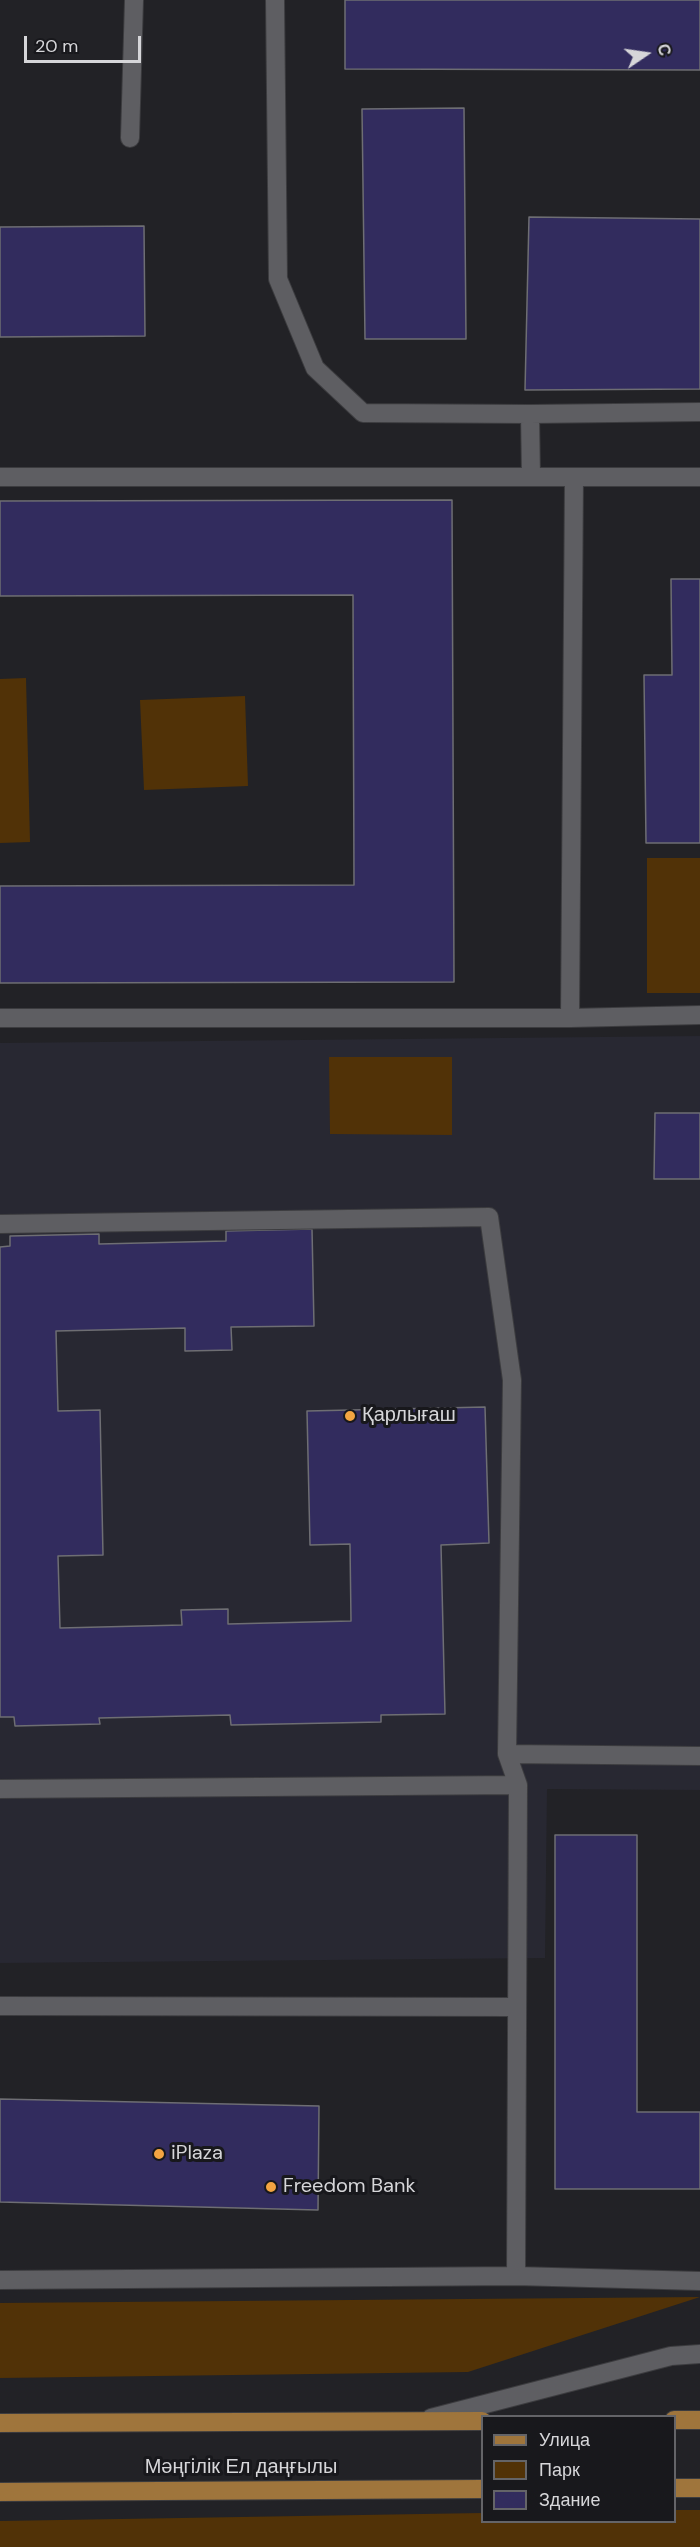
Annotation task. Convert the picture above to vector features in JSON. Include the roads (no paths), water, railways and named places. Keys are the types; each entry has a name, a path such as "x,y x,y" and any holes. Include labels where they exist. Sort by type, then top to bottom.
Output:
{"main road":[{"path":"676,2420 700,2420"},
{"path":"0,2423 481,2421"},
{"path":"676,2488 700,2488"},
{"name":"Мәңгілік Ел даңғылы","path":"0,2492 481,2489"}],"lane":[{"path":"130,138 134,0"},
{"path":"275,0 278,279 315,368 363,413 700,412"},
{"path":"530,414 531,477"},
{"path":"0,477 700,477"},
{"path":"570,1018 574,477"},
{"path":"0,1018 570,1018 700,1015"},
{"path":"0,1224 489,1217 512,1380 507,1754 518,1785 516,2276"},
{"path":"507,1754 700,1756"},
{"path":"0,1789 518,1785"},
{"path":"0,2006 517,2007"},
{"path":"0,2280 516,2276 700,2281"},
{"path":"418,2421 671,2356 700,2354"}],"place":[{"name":"Қарлығаш","path":"350,1416"},
{"name":"iPlaza","path":"159,2154"},
{"name":"Freedom Bank","path":"271,2187"}]}
